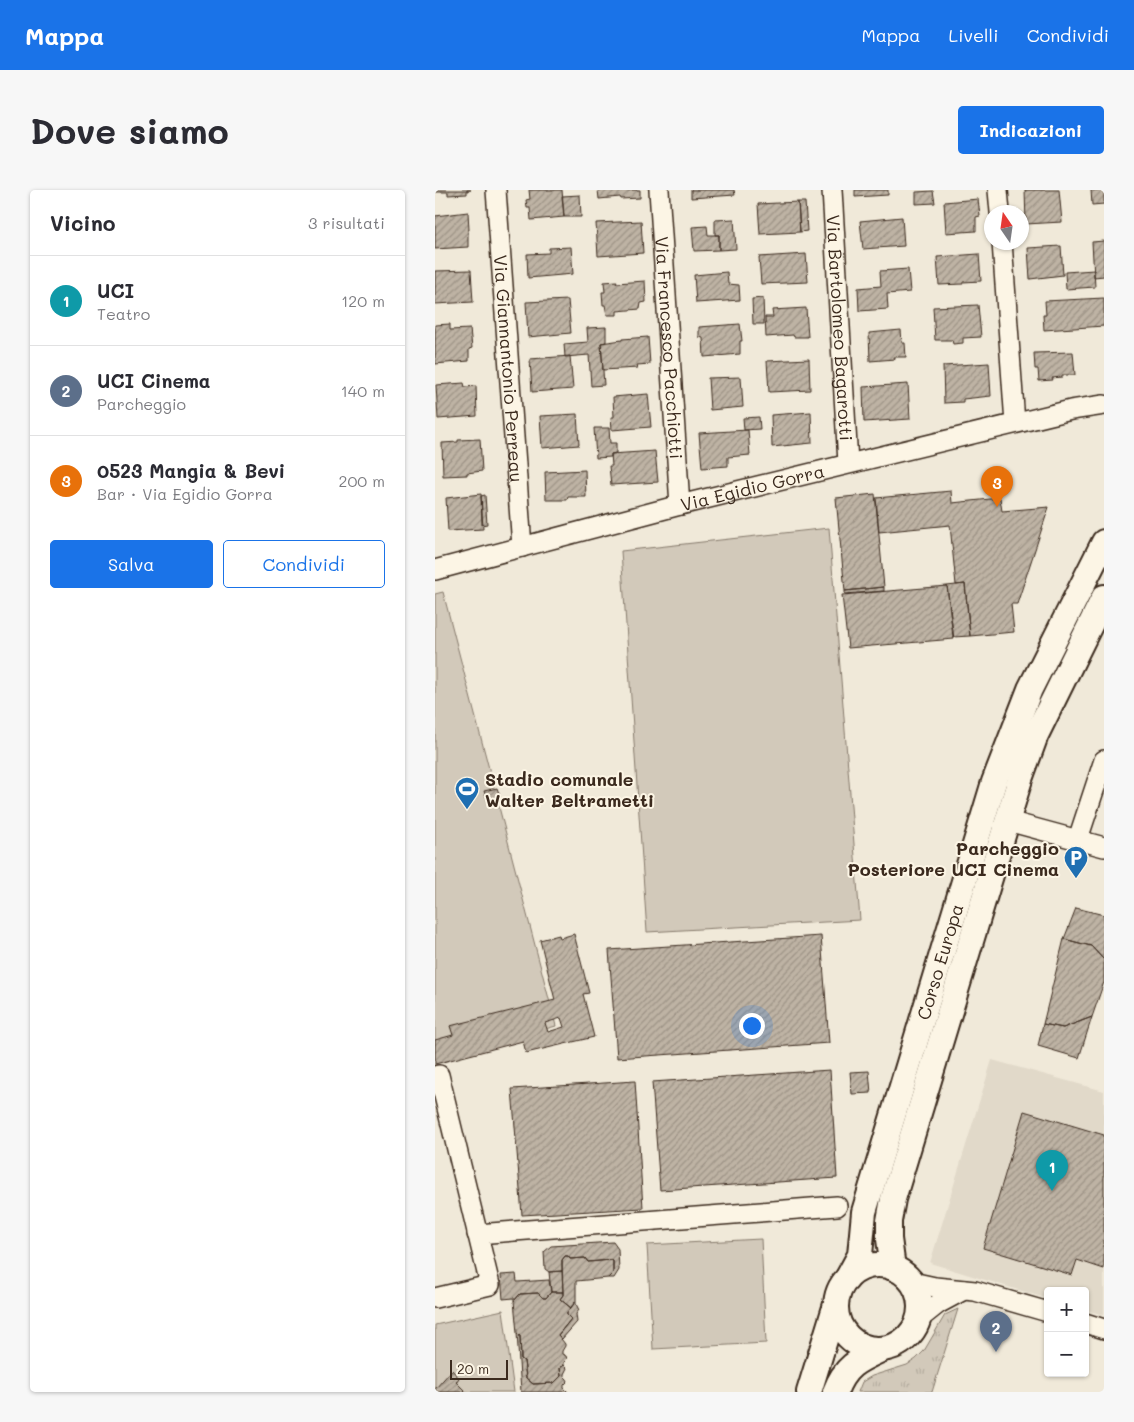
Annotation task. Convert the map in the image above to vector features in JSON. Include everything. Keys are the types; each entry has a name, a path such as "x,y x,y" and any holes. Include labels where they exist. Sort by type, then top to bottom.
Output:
{"main road":[{"name":"Corso Europa","path":"847,1278 859,1254 864,1212 994,782 1030,689 1104,542"},
{"name":"Corso Europa","path":"893,1268 889,1239 889,1221 893,1199 1020,779 1036,735 1104,597"},
{"path":"809,1392 839,1291 847,1278 869,1266 881,1265 893,1268 904,1274 912,1282 918,1294 920,1307 918,1320 913,1331 895,1346 883,1349 856,1361 842,1375 835,1392"},
{"path":"836,1304 837,1317 841,1328 849,1338 859,1345 883,1349"}],"street":[{"name":"Via Giannantonio Perreau","path":"496,190 522,547"},
{"name":"Via Francesco Pacchiotti","path":"659,190 679,505"},
{"name":"Via Bartolomeo Bagarotti","path":"832,190 848,463"},
{"path":"998,190 999,205"},
{"path":"1003,250 1015,423"},
{"name":"Via Egidio Gorra","path":"1071,410 1104,394"},
{"name":"Via Egidio Gorra","path":"435,570 679,505 848,463 1071,410 1104,404"},
{"path":"1079,839 1104,760"},
{"path":"1008,821 1104,847"},
{"path":"435,1076 439,1075 490,1285 435,1298"},
{"path":"477,1234 837,1206"},
{"path":"912,1282 935,1287 975,1291 1044,1311"},
{"path":"918,1320 938,1304 964,1290"},
{"path":"1089,1324 1104,1329"}],"shaded area":[{"path":"992,1060 1104,1091 1104,1315 1089,1311 1089,1287 1044,1287 1044,1298 930,1263"}],"green space":[{"path":"829,528 860,920 647,932 621,551"},
{"name":"Stadio comunale Walter Beltrametti","path":"443,592 556,1026 435,1059 435,594"},
{"path":"761,1239 766,1343 653,1349 647,1245"},
{"path":"958,1309 932,1392 858,1392 862,1382 872,1376 907,1365 916,1359 924,1351 945,1315"},
{"path":"503,1310 514,1392 435,1392 435,1325"}],"building":[{"path":"435,190 467,190 467,194 448,195 448,192 435,192"},
{"path":"529,190 562,190 564,217 531,220 530,208 527,208 526,200 530,199"},
{"path":"598,190 640,190 640,198 599,199"},
{"path":"691,190 734,190 735,195 691,198"},
{"path":"855,190 888,190 888,195 855,197"},
{"path":"1025,190 1059,190 1062,222 1029,224 1029,205 1025,205"},
{"path":"1091,190 1104,190 1104,204 1092,205"},
{"path":"933,191 935,203 916,204 916,192"},
{"path":"580,195 581,217 564,217 562,196"},
{"path":"978,199 980,216 976,217 976,231 946,233 944,202"},
{"path":"798,202 800,232 760,234 758,204"},
{"path":"798,202 805,202 807,231 800,232"},
{"path":"468,212 468,247 435,249 435,216"},
{"path":"902,217 904,246 863,249 860,221"},
{"path":"734,219 736,249 719,250 719,235 715,235 715,220"},
{"path":"641,221 643,253 598,256 596,223"},
{"path":"707,226 708,235 719,235 719,250 694,251 692,227"},
{"path":"1104,241 1104,276 1094,277 1092,242"},
{"path":"1061,246 1063,275 1030,279 1029,248"},
{"path":"571,247 573,274 528,278 527,254 549,253 549,248"},
{"path":"806,254 808,282 761,284 759,257"},
{"path":"979,254 981,281 939,285 937,257"},
{"path":"908,269 910,292 887,294 888,309 859,311 858,288 881,286 880,271"},
{"path":"471,270 473,302 435,304 435,271"},
{"path":"1094,270 1095,287 1066,289 1065,272"},
{"path":"727,272 728,284 739,285 740,300 696,303 694,275"},
{"path":"617,281 616,283 645,281 646,302 641,303 640,309 617,311 617,315 607,315 605,305 603,305 602,292 605,292 604,282"},
{"path":"763,298 764,324 753,324 752,299"},
{"path":"1104,298 1104,326 1044,330 1043,315 1046,315 1045,301"},
{"path":"568,300 571,333 528,337 526,302"},
{"path":"978,305 981,337 963,338 963,343 953,344 952,340 935,340 933,307"},
{"path":"806,308 808,337 794,337 793,335 766,337 765,317 773,317 772,310"},
{"path":"450,324 450,330 470,329 472,348 469,349 469,361 435,364 435,325"},
{"path":"740,324 742,341 740,341 740,354 704,357 703,338 699,337 699,327"},
{"path":"606,327 606,342 601,343 604,385 591,386 589,355 565,357 564,344 588,342 587,328"},
{"path":"901,330 902,343 905,343 906,357 870,361 869,333"},
{"path":"648,337 650,364 637,365 638,368 603,370 601,343"},
{"path":"1073,352 1075,375 1062,375 1062,377 1052,378 1053,380 1039,381 1038,369 1035,369 1034,353"},
{"path":"570,356 573,389 532,392 530,359"},
{"path":"809,359 810,390 769,392 767,361"},
{"path":"989,363 991,396 963,399 963,402 944,403 943,366"},
{"path":"741,377 743,407 710,410 708,378"},
{"path":"464,383 465,387 476,386 477,416 438,419 436,385"},
{"path":"908,384 910,419 864,422 863,387"},
{"path":"648,394 651,427 612,430 611,417 614,417 613,397"},
{"path":"811,412 812,443 772,447 771,415"},
{"path":"577,414 579,445 542,448 540,416"},
{"path":"759,417 760,429 744,430 743,418"},
{"path":"594,428 609,428 610,443 616,443 616,453 611,454 611,457 596,458"},
{"path":"748,430 750,455 728,457 728,466 702,468 699,433"},
{"path":"480,439 482,471 467,473 467,475 443,476 442,443"},
{"path":"655,451 658,482 611,485 609,466 612,466 611,454"},
{"path":"585,470 586,497 568,497 567,500 546,500 545,472"},
{"path":"951,491 952,503 1000,498 1002,511 1049,507 1017,604 1011,604 1014,632 970,636 965,584 956,585 950,525 879,532 876,498"},
{"path":"481,494 483,529 448,531 446,498"},
{"path":"875,494 884,587 845,591 836,498"},
{"path":"485,495 487,524 482,525 481,496"},
{"path":"965,584 970,636 953,637 947,586"},
{"path":"947,586 954,639 848,648 842,595"},
{"path":"884,587 884,591 845,594 845,591"},
{"path":"497,788 501,799 488,802 484,791"},
{"path":"1076,908 1104,915 1104,960 1091,946 1064,939"},
{"path":"574,934 589,993 583,994 594,1037 526,1053 523,1041 435,1064 435,1040 453,1035 450,1026 555,1000 540,940 559,935 560,938","holes":["561,1018 564,1027 548,1032 545,1023"]},
{"path":"821,936 829,1043 617,1058 609,950"},
{"path":"1064,939 1091,946 1104,960 1104,982 1092,1017 1063,1028 1043,1024"},
{"path":"1092,1017 1079,1058 1038,1046 1043,1024 1063,1028"},
{"path":"830,1070 837,1178 660,1190 652,1082"},
{"path":"869,1071 871,1093 852,1094 850,1072"},
{"path":"635,1081 643,1208 522,1215 512,1089"},
{"path":"1024,1111 1104,1135 1104,1269 1077,1260 1072,1275 983,1248"},
{"path":"613,1242 618,1249 619,1270 614,1278 608,1278 613,1273 613,1261 611,1260 588,1262 585,1258 570,1259 568,1256 565,1256 562,1260 562,1271 549,1272 545,1269 544,1252 551,1246"},
{"path":"565,1256 568,1256 570,1259 585,1258 588,1262 613,1261 613,1273 608,1278 576,1281 576,1301 571,1308 560,1299 563,1295 562,1260"},
{"path":"562,1271 563,1292 551,1292 549,1272"},
{"path":"516,1274 517,1282 549,1280 551,1292 546,1298 543,1298 538,1293 520,1294 514,1301 514,1298 503,1299 501,1275"},
{"path":"551,1292 563,1292 560,1299 571,1308 567,1315 571,1319 558,1335 565,1344 562,1354 567,1359 560,1368 561,1376 554,1383 533,1384 526,1378 524,1361 521,1359 520,1336 517,1333 514,1301 520,1294 538,1293 543,1298 546,1298"},
{"path":"576,1301 579,1310 576,1314 577,1322 562,1339 558,1335 571,1319 567,1312"},
{"path":"517,1333 520,1336 521,1359 524,1361 526,1378 533,1384 554,1383 561,1376 560,1368 564,1365 567,1368 564,1376 568,1381 564,1388 568,1392 521,1392"},
{"path":"452,1370 459,1378 456,1382 466,1392 435,1392 435,1389"}],"place":[{"name":"0523 Mangia & Bevi","path":"997,507"},
{"name":"Stadio comunale Walter Beltrametti","path":"467,810"},
{"name":"Parcheggio Posteriore UCI Cinema","path":"1076,879"},
{"name":"UCI","path":"1052,1191"},
{"name":"UCI Cinema","path":"996,1352"}]}
